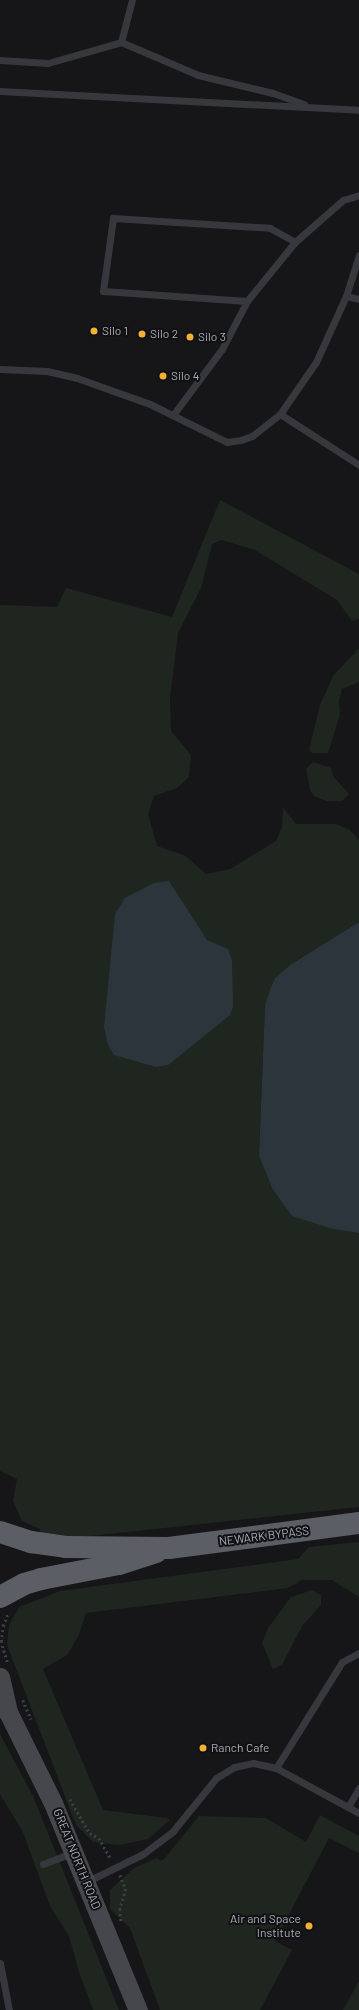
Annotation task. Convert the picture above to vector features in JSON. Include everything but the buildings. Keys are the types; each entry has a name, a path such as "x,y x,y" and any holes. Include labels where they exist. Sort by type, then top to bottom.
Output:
{"highway":[{"name":"NEWARK BYPASS","path":"0,1532 31,1542 66,1547 169,1548 359,1524"},
{"name":"NEWARK BYPASS","path":"5,1603 24,1584 41,1579 119,1564 169,1548"}],"main road":[{"name":"GREAT NORTH ROAD","path":"5,1673 4,1708 33,1758 74,1852 138,2010"}],"lane":[{"path":"121,42 132,0"},
{"path":"0,60 48,63 121,42 198,75 273,93 312,106"},
{"path":"0,91 312,106 359,110"},
{"path":"173,415 222,349 247,301 295,242 343,200 359,195"},
{"path":"247,301 103,291 113,218 270,228 295,242"},
{"path":"0,369 47,371 77,378 173,415 227,442 252,436 280,414 316,362 346,296 359,255"},
{"path":"346,296 359,299"},
{"path":"280,414 359,465"},
{"path":"276,1768 342,1662 359,1653"},
{"path":"86,1882 143,1854 173,1831 216,1778 234,1766 253,1764 276,1768 355,1809 359,1788"},
{"path":"43,1864 74,1852"},
{"path":"0,1964 9,2010"}],"path":[{"path":"5,1603 1,1642 5,1673"},
{"path":"22,1697 34,1725"},
{"path":"67,1793 90,1833 99,1838 126,1889 120,1909 123,1926"}],"shaded area":[{"path":"220,500 359,574 359,619 352,621 337,600 255,550 222,540 212,544 201,588 178,633 170,698 171,731 191,755 189,777 177,788 154,796 148,814 157,846 186,856 206,874 230,869 276,841 282,827 283,808 296,824 336,824 350,830 359,840 359,922 290,965 275,978 265,1005 259,1156 272,1188 333,1229 359,1233 359,1507 81,1537 40,1533 40,1529 22,1521 13,1501 17,1479 0,1471 0,605 57,607 66,588 172,617"},
{"path":"359,648 359,682 342,689 339,701 340,715 328,753 312,753 309,750 320,705 333,676"},
{"path":"313,762 331,768 333,776 349,794 342,801 327,801 314,796 310,790 306,769"},
{"path":"169,881 207,940 228,949 232,960 233,1007 230,1015 177,1058 168,1065 156,1067 114,1055 108,1045 104,1027 115,914 125,898 154,883"},
{"path":"359,922 359,1233 333,1229 292,1216 272,1188 259,1156 265,1005 275,978 290,965"},
{"path":"359,1542 359,1597 332,1580 302,1580 288,1588 86,1613 79,1635 67,1655 43,1669 103,1810 167,1818 170,1820 148,1839 119,1845 93,1842 76,1825 7,1645 9,1625 19,1607 60,1591 298,1559 309,1547"},
{"path":"312,1590 321,1595 321,1605 302,1626 282,1665 273,1669 262,1643 268,1628 291,1597"},
{"path":"0,1734 33,1796 119,2010 93,2010 79,1972 69,1936 50,1906 23,1832 0,1794"},
{"path":"320,1815 359,1836 359,1853 329,1838 275,1941 292,1950 260,2010 160,2010 130,1928 110,1909 110,1890 134,1868 157,1858 160,1861 164,1859 199,1816 266,1818 306,1842"},
{"path":"359,1981 359,2010 343,2010"}],"place":[{"name":"Silo 1","path":"94,331"},
{"name":"Silo 2","path":"142,334"},
{"name":"Silo 3","path":"190,337"},
{"name":"Silo 4","path":"163,376"},
{"name":"Ranch Cafe","path":"203,1748"},
{"name":"Air and Space Institute","path":"309,1926"}]}
